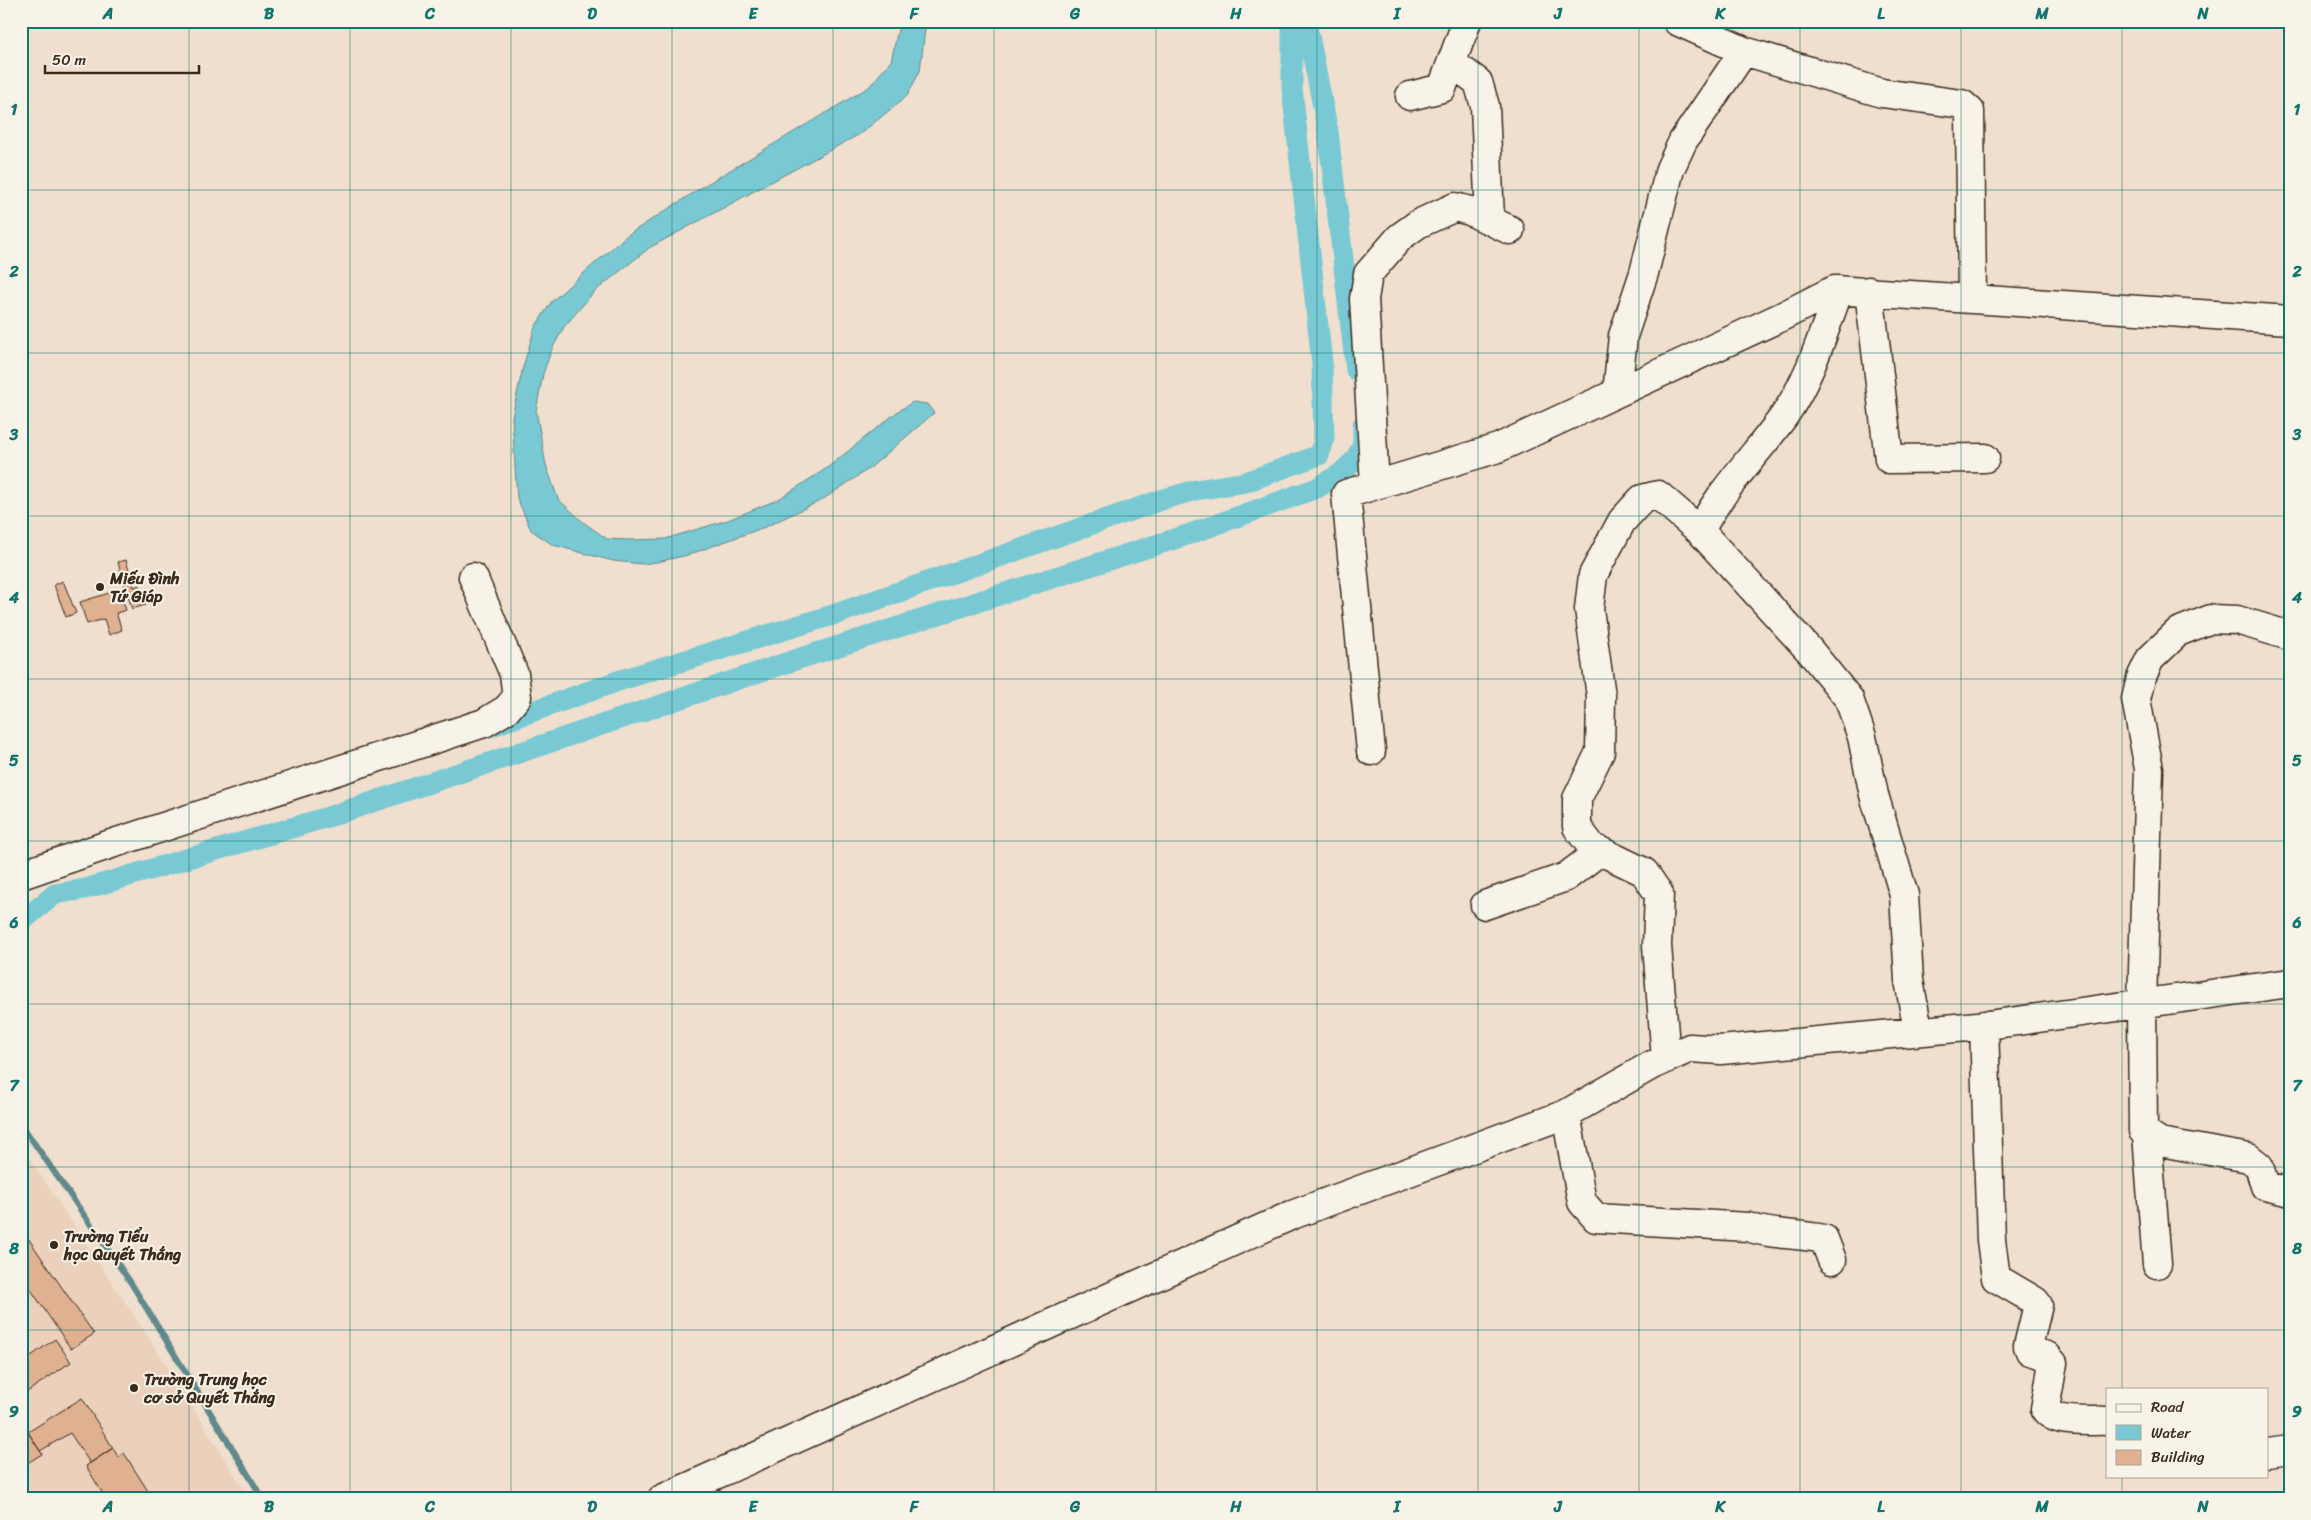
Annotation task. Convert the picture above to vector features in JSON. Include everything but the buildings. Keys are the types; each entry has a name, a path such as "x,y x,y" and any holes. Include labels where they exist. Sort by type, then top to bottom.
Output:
{"street":[{"path":"1410,96 1442,88 1468,21"},
{"path":"1676,21 1744,51 1882,93 1962,104 1970,111 1972,298"},
{"path":"1617,393 1623,336 1644,273 1670,168 1683,141 1744,51"},
{"path":"1375,486 1364,298 1368,274 1400,237 1418,224 1455,208 1470,211 1500,225 1485,106 1478,82 1452,63"},
{"path":"1371,751 1346,494 1498,448 1781,317 1834,290 2290,320"},
{"path":"1700,531 1712,507 1785,415 1806,379 1839,290"},
{"path":"1869,292 1889,459 1985,458"},
{"path":"1666,1059 1657,946 1659,894 1644,872 1592,847 1577,828 1577,798 1600,752 1601,696 1589,609 1593,575 1622,521 1642,499 1658,495 1700,531 1810,651 1848,699 1862,737 1874,795 1904,896 1909,980 1918,1031"},
{"path":"21,875 484,723 507,709 517,697 514,674 473,577"},
{"path":"2157,1264 2146,1135 2143,1131 2142,1004 2149,769 2136,699 2141,678 2150,659 2178,632 2211,619 2237,620 2290,636"},
{"path":"1485,905 1566,877 1600,851"},
{"path":"662,1499 1292,1216 1566,1114 1666,1059 1690,1048 1721,1050 1984,1025 2290,984"},
{"path":"1984,1025 1991,1240 1996,1278 2035,1301 2038,1305 2028,1346 2030,1351 2047,1356 2053,1363 2045,1409 2048,1413 2057,1418 2106,1421"},
{"path":"1566,1114 1582,1202 1596,1218 1748,1227 1766,1233 1788,1236 1804,1235 1824,1239 1832,1260"},
{"path":"2146,1135 2160,1142 2249,1158 2259,1166 2265,1186 2290,1192"},
{"path":"2268,1453 2290,1450"}],"shaded area":[{"path":"21,1146 153,1344 250,1499 21,1499"}],"water":[{"path":"900,21 926,21 920,71 907,96 860,134 649,248 594,292 564,327 551,351 543,374 536,411 546,465 558,499 583,522 607,539 629,540 665,539 728,520 779,499 827,468 897,412 913,402 927,404 934,413 870,468 822,500 765,527 688,555 642,564 613,561 553,545 531,530 517,498 512,417 523,367 535,327 552,301 626,236 707,184 869,87 891,61"}],"waterway":[{"path":"492,726 618,681 836,614 1164,499 1196,490 1246,482 1319,455 1324,440 1322,363 1292,88 1292,21"},
{"path":"1306,21 1328,132 1356,370"},
{"path":"21,922 55,894 85,889 328,817 798,659 1187,535 1317,488 1340,474 1355,460 1363,445 1363,425"},
{"path":"21,1124 131,1283 263,1499"}],"place":[{"name":"Miếu Đình Tứ Giáp","path":"100,587"},
{"name":"Trường Tiểu học Quyết Thắng","path":"54,1245"},
{"name":"Trường Trung học cơ sở Quyết Thắng","path":"134,1388"}]}
